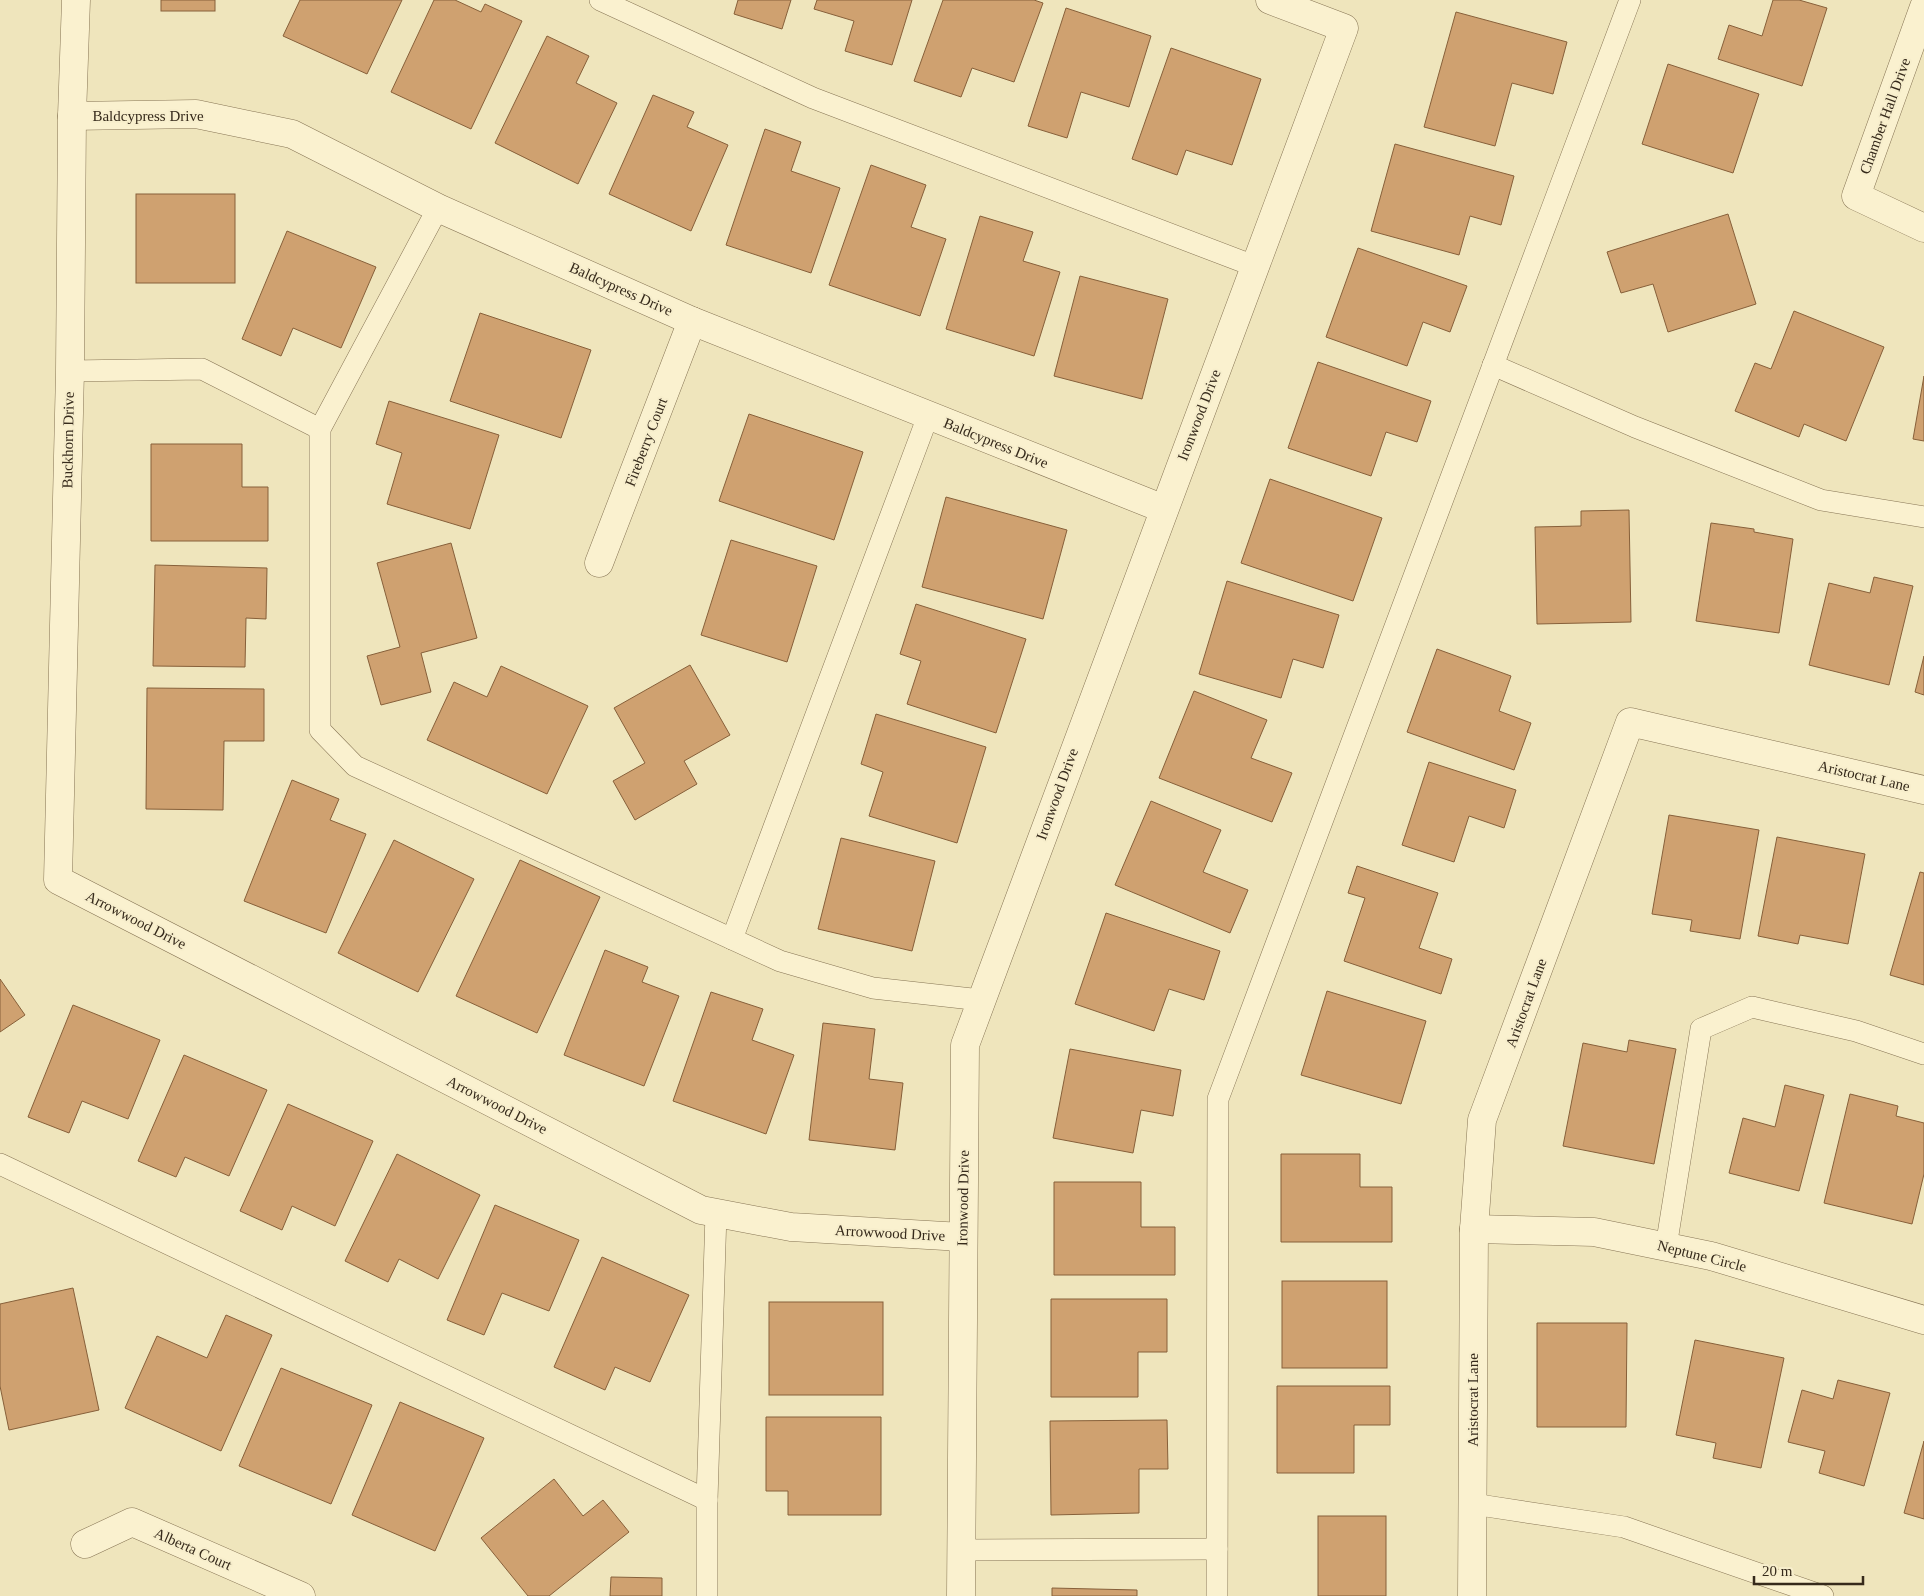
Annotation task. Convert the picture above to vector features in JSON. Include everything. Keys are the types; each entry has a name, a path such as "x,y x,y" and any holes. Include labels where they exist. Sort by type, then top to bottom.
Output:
{"street":[{"name":"Buckhorn Drive","path":"58,880 70,371 72,116 76,0"},
{"name":"Ironwood Drive","path":"961,1596 962,1237 965,1045 1344,28 1270,0"},
{"name":"Chamber Hall Drive","path":"1924,7 1856,196 1924,228"},
{"name":"Baldcypress Drive","path":"72,116 196,114 292,134 438,208 692,321 1164,509"},
{"name":"Fireberry Court","path":"599,563 692,321"},
{"name":"Aristocrat Lane","path":"1472,1596 1474,1229 1482,1120 1630,722 1924,790"},
{"name":"Arrowwood Drive","path":"58,880 701,1210 791,1227 962,1237"},
{"name":"Neptune Circle","path":"1474,1229 1594,1232 1712,1256 1924,1320"},
{"name":"Alberta Court","path":"85,1544 132,1522 301,1596"}],"lane":[{"path":"600,0 813,98 1254,266"},
{"path":"1217,1596 1218,1099 1630,0"},
{"path":"438,208 320,429 320,730 355,766 780,960 873,988 981,1000"},
{"path":"1493,365 1635,427 1821,500 1924,516"},
{"path":"70,371 202,370 320,429"},
{"path":"732,939 928,416"},
{"path":"1666,1247 1701,1029 1752,1007 1856,1031 1924,1054"},
{"path":"0,1164 707,1500"},
{"path":"707,1596 707,1500 716,1213"},
{"path":"1473,1504 1624,1527 1823,1596"},
{"path":"961,1550 1217,1549"}],"building":[{"path":"161,0 215,0 215,11 161,11"},
{"path":"300,0 402,0 367,74 283,36"},
{"path":"434,0 455,0 481,12 485,4 522,21 471,129 391,92"},
{"path":"738,0 791,0 782,29 734,14"},
{"path":"817,0 912,0 892,65 845,51 854,21 814,9"},
{"path":"943,0 1034,0 1043,3 1014,82 972,68 961,97 914,81"},
{"path":"1773,0 1799,0 1827,8 1802,86 1718,59 1729,25 1762,36"},
{"path":"1066,8 1151,36 1129,107 1081,92 1067,138 1028,126"},
{"path":"1456,12 1567,42 1553,94 1512,83 1495,146 1424,127"},
{"path":"547,36 589,56 576,83 617,103 578,184 495,143"},
{"path":"1171,48 1261,79 1232,165 1186,150 1177,175 1132,159"},
{"path":"1668,64 1759,94 1733,173 1642,144"},
{"path":"653,95 694,112 687,127 728,145 691,231 609,194"},
{"path":"765,129 801,142 791,171 840,188 811,273 726,245"},
{"path":"1395,144 1514,176 1501,225 1470,216 1459,255 1371,231"},
{"path":"871,165 926,185 911,227 946,239 920,316 829,285"},
{"path":"136,194 235,194 235,283 136,283"},
{"path":"1728,214 1756,304 1668,332 1653,284 1621,293 1607,252"},
{"path":"980,216 1033,232 1023,261 1060,272 1034,356 946,329"},
{"path":"287,231 376,267 341,348 293,328 281,356 242,339"},
{"path":"1358,248 1467,286 1450,332 1423,322 1407,366 1326,337"},
{"path":"1080,276 1168,299 1142,399 1054,376"},
{"path":"1794,311 1884,347 1846,441 1804,424 1799,437 1735,411 1755,363 1771,369"},
{"path":"480,313 591,350 561,438 450,401"},
{"path":"1318,362 1431,401 1417,442 1386,432 1371,476 1288,448"},
{"path":"1924,376 1924,441 1913,439"},
{"path":"389,401 499,435 470,529 387,504 402,453 376,444"},
{"path":"749,414 863,452 834,540 719,501"},
{"path":"151,444 242,444 242,487 268,487 268,541 151,541"},
{"path":"1270,479 1382,518 1353,601 1241,563"},
{"path":"946,497 1067,530 1043,619 922,587"},
{"path":"1629,510 1631,622 1537,624 1535,527 1581,526 1581,511"},
{"path":"1711,523 1754,529 1754,532 1793,539 1779,633 1696,621"},
{"path":"731,540 817,566 787,662 701,635"},
{"path":"451,543 477,638 421,653 431,692 381,705 367,656 400,647 377,563"},
{"path":"155,565 267,568 266,619 246,618 245,667 153,666"},
{"path":"1874,577 1913,586 1889,685 1809,665 1829,583 1870,593"},
{"path":"1227,581 1339,615 1323,668 1293,659 1281,698 1199,674"},
{"path":"916,604 1026,639 996,733 907,704 921,661 900,654"},
{"path":"1437,649 1511,676 1499,711 1531,723 1514,770 1407,732"},
{"path":"1924,656 1924,695 1915,692"},
{"path":"690,665 730,735 684,761 697,784 635,820 613,781 645,763 614,708"},
{"path":"501,666 588,706 547,794 427,740 454,682 487,697"},
{"path":"147,688 264,689 264,741 224,741 223,810 146,809"},
{"path":"1194,691 1267,720 1251,758 1292,773 1272,822 1159,778"},
{"path":"876,714 986,747 957,843 869,816 883,772 861,764"},
{"path":"1429,762 1516,790 1504,828 1469,816 1454,862 1402,845"},
{"path":"292,780 339,799 330,820 366,834 326,933 244,901"},
{"path":"1151,801 1221,830 1203,872 1248,890 1230,933 1115,885"},
{"path":"1669,815 1759,830 1740,939 1690,931 1692,920 1652,914"},
{"path":"1777,837 1865,854 1848,944 1800,935 1798,944 1758,936"},
{"path":"841,838 935,861 912,951 818,929"},
{"path":"394,840 474,879 418,992 338,953"},
{"path":"520,860 600,897 537,1033 456,996"},
{"path":"1357,866 1438,893 1419,948 1452,959 1441,994 1344,961 1365,898 1348,893"},
{"path":"1920,872 1924,873 1924,985 1890,975"},
{"path":"1106,913 1220,951 1204,1000 1169,989 1154,1031 1075,1004"},
{"path":"605,950 648,967 642,982 679,996 644,1086 564,1055"},
{"path":"0,979 25,1015 0,1032"},
{"path":"1327,991 1426,1021 1401,1104 1301,1075"},
{"path":"711,992 763,1009 752,1040 794,1055 766,1134 673,1101"},
{"path":"73,1005 160,1040 128,1119 82,1101 69,1133 28,1117"},
{"path":"823,1023 875,1029 869,1079 903,1083 895,1150 809,1140"},
{"path":"1629,1040 1676,1049 1654,1164 1563,1146 1583,1043 1627,1052"},
{"path":"1070,1049 1181,1070 1173,1116 1141,1110 1133,1153 1053,1138"},
{"path":"184,1055 267,1090 229,1176 185,1157 176,1177 138,1161"},
{"path":"1785,1085 1824,1095 1799,1191 1729,1173 1743,1118 1775,1127"},
{"path":"1850,1094 1898,1106 1896,1116 1924,1123 1924,1174 1912,1224 1824,1203"},
{"path":"288,1104 373,1141 335,1226 292,1206 282,1230 240,1211"},
{"path":"397,1154 480,1195 438,1279 399,1259 388,1282 345,1261"},
{"path":"1281,1154 1360,1154 1360,1187 1392,1187 1392,1242 1281,1242"},
{"path":"1054,1182 1141,1182 1141,1227 1175,1227 1175,1275 1054,1275"},
{"path":"495,1205 579,1240 549,1311 502,1293 484,1335 447,1320"},
{"path":"602,1257 689,1295 650,1382 615,1367 605,1390 554,1367"},
{"path":"1282,1281 1387,1281 1387,1368 1282,1368"},
{"path":"73,1288 99,1410 9,1430 0,1386 0,1304"},
{"path":"1051,1299 1167,1299 1167,1352 1138,1352 1138,1397 1051,1397"},
{"path":"769,1302 883,1302 883,1395 769,1395"},
{"path":"226,1315 272,1335 221,1451 125,1408 157,1336 207,1358"},
{"path":"1537,1323 1627,1323 1626,1427 1537,1427"},
{"path":"1695,1340 1784,1358 1761,1468 1713,1458 1716,1443 1676,1435"},
{"path":"281,1368 372,1405 331,1504 239,1466"},
{"path":"1838,1380 1890,1393 1864,1486 1819,1473 1825,1451 1788,1442 1802,1390 1833,1399"},
{"path":"1277,1386 1390,1386 1390,1425 1354,1425 1354,1473 1277,1473"},
{"path":"400,1402 484,1438 435,1551 352,1515"},
{"path":"766,1417 881,1417 881,1515 788,1515 788,1491 766,1491"},
{"path":"1167,1420 1168,1469 1139,1469 1139,1513 1051,1515 1050,1421"},
{"path":"1924,1441 1924,1519 1904,1513"},
{"path":"554,1479 583,1516 603,1500 629,1532 549,1596 528,1596 481,1538"},
{"path":"1318,1516 1386,1516 1386,1596 1318,1596"},
{"path":"611,1577 662,1578 662,1596 610,1596"},
{"path":"1052,1588 1137,1590 1137,1596 1052,1596"}]}
